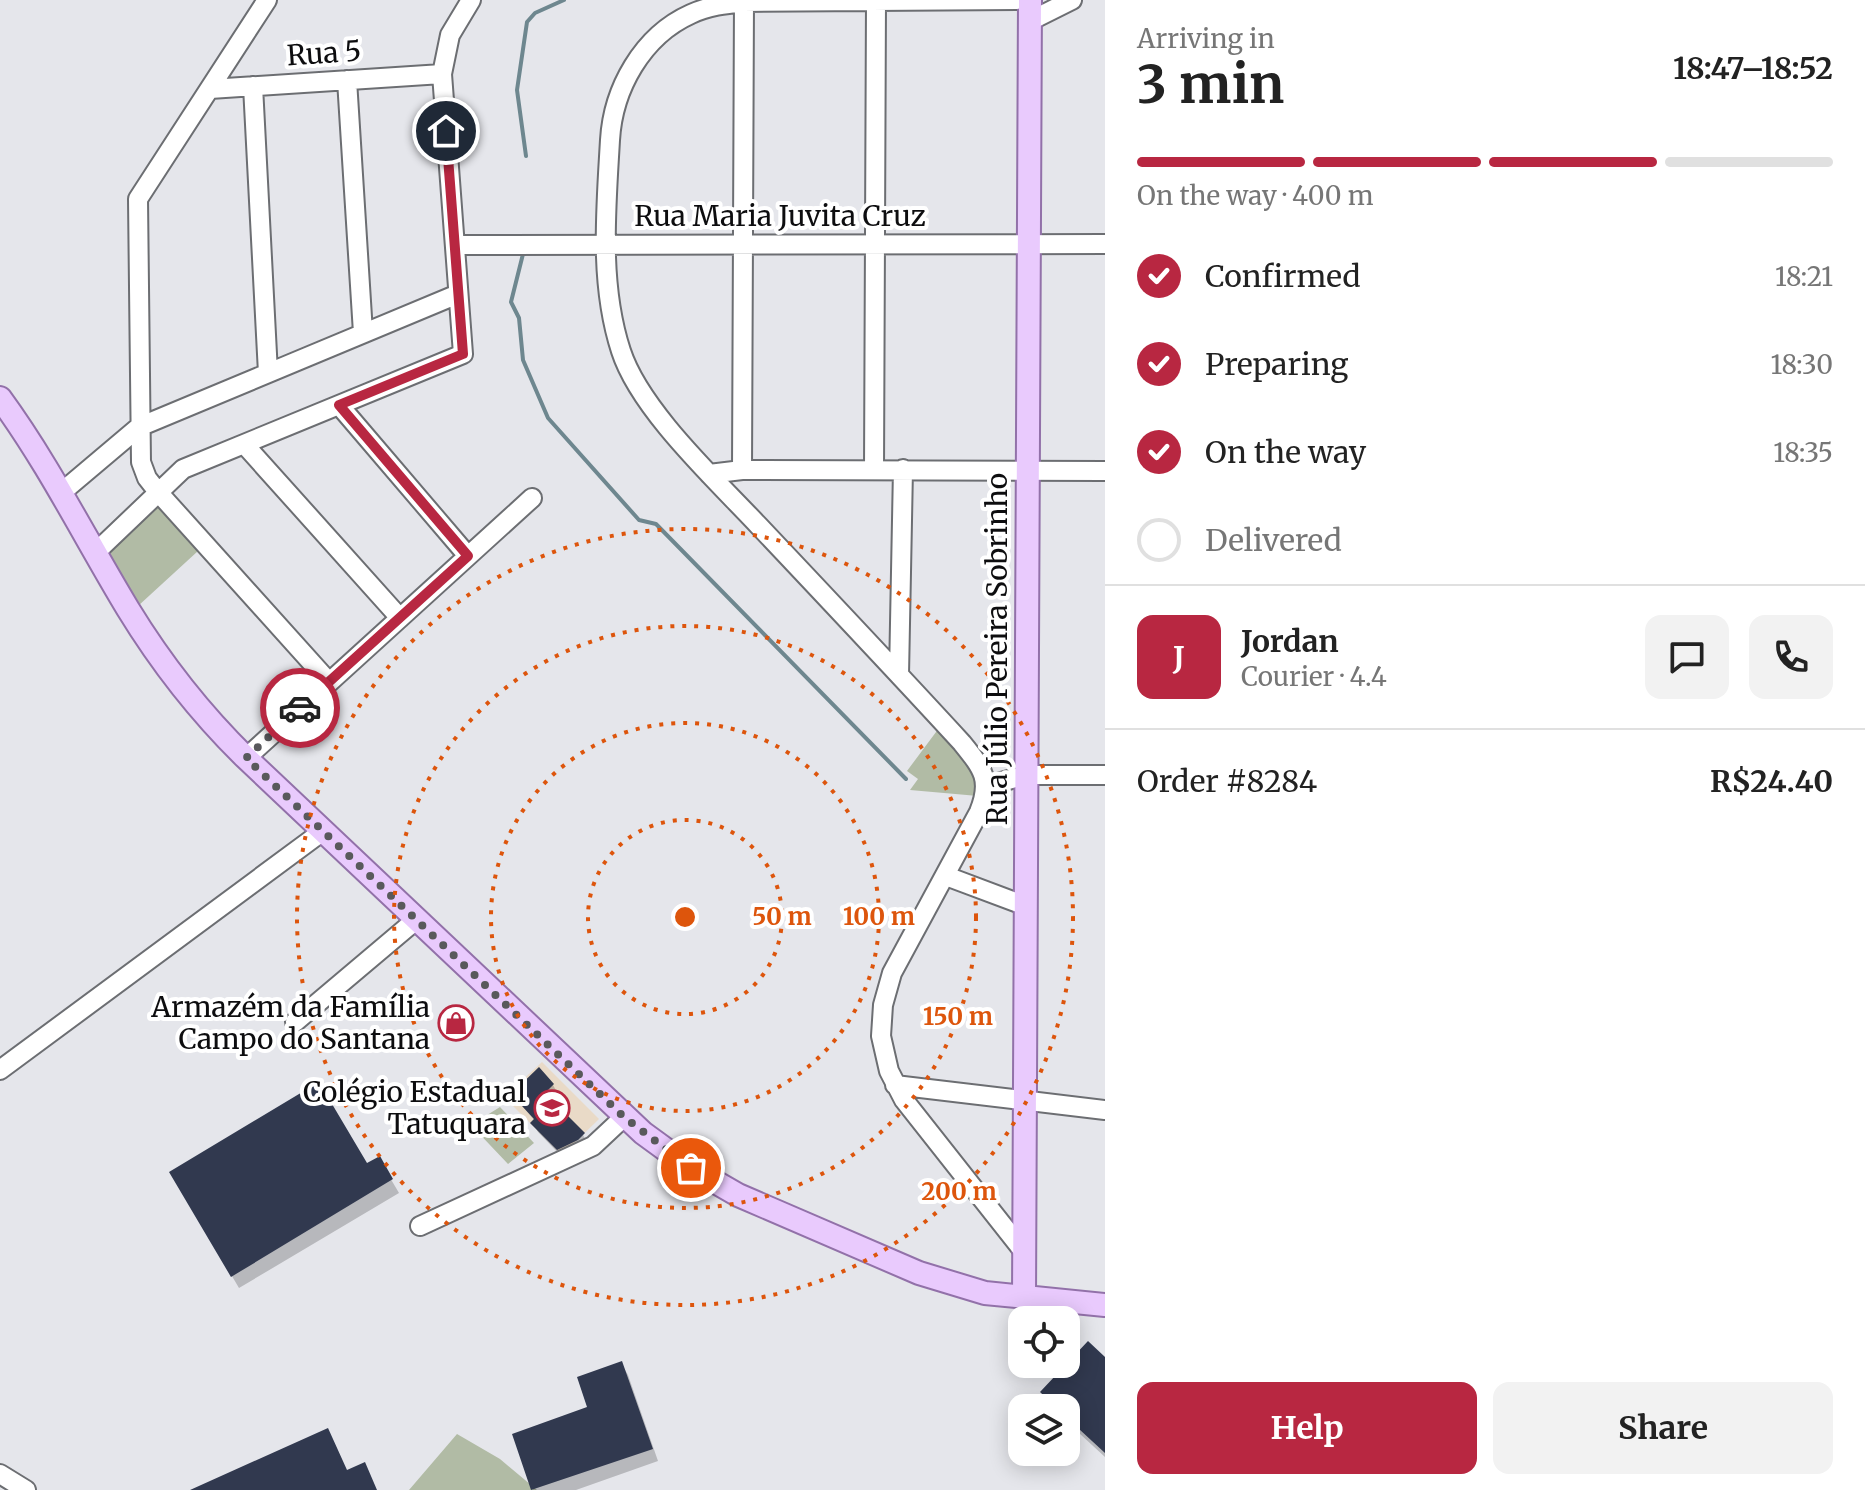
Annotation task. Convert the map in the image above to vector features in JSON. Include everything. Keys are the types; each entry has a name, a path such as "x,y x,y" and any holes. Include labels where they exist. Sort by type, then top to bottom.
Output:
{"main road":[{"name":"Rua Júlio Pereira Sobrinho","path":"1024,1298 1030,11"},
{"path":"0,398 62,492 128,610 200,710 246,758 624,1117 691,1168 780,1215 940,1280 985,1293 1105,1305"}],"street":[{"path":"267,0 138,199 139,427 143,471 158,492 329,682"},
{"path":"95,553 183,469 463,354 442,74 450,35 471,0"},
{"path":"1017,0 744,1 705,9 677,21 645,50 627,74 612,114 605,244 614,327 627,369 649,404 709,474 971,754 985,777 987,786 979,812 900,958 883,1005 881,1036 895,1085 914,1114 1024,1252"},
{"path":"1030,11 1072,0"},
{"path":"742,470 744,1"},
{"path":"868,1 877,244 874,470"},
{"name":"Rua 5","path":"210,89 442,74"},
{"path":"347,80 363,333"},
{"path":"253,86 268,373"},
{"name":"Rua Maria Juvita Cruz","path":"455,245 1105,244"},
{"path":"62,492 139,427 458,294"},
{"path":"339,405 468,556"},
{"path":"244,444 400,618"},
{"path":"899,675 903,469"},
{"path":"709,474 742,470 1105,471"},
{"path":"246,758 532,498"},
{"path":"987,786 1026,775 1105,775"},
{"path":"0,1070 323,831"},
{"path":"946,876 1026,906"},
{"path":"295,1022 417,919"},
{"path":"895,1085 1105,1110"},
{"path":"420,1226 593,1146 624,1117"},
{"path":"0,1474 26,1490"}],"shaded area":[{"name":"Colégio Estadual Tatuquara","path":"542,1062 599,1119 562,1155 504,1097"}],"green space":[{"path":"157,505 198,551 138,606 106,553"},
{"path":"939,728 974,770 978,796 910,790 918,779 907,771"},
{"path":"500,1107 534,1143 508,1164 471,1125"},
{"path":"457,1434 500,1459 537,1490 409,1490"}],"building":[{"name":"Colégio Estadual Tatuquara","path":"539,1067 554,1084 545,1093 585,1133 557,1150 530,1123 534,1119 511,1094"},
{"path":"319,1082 367,1163 380,1156 393,1179 231,1277 169,1172"},
{"path":"1088,1341 1105,1357 1105,1453 1080,1430 1080,1394 1040,1392 1053,1378 1080,1378 1080,1350"},
{"path":"622,1361 653,1449 531,1490 512,1434 587,1407 577,1377"},
{"path":"328,1428 347,1470 365,1462 377,1490 190,1490"}],"waterway":[{"path":"526,156 517,90 527,22 535,13 564,0"},
{"path":"523,254 511,302 519,318 523,360 548,418 639,520 656,524 906,779"}],"way so far":[{"path":"300,708 246,758 624,1117 691,1168"}],"place":[{"name":"Armazém da Família Campo do Santana","path":"456,1023"},
{"name":"Colégio Estadual Tatuquara","path":"552,1108"}],"route":[{"path":"300,708 468,556 339,405 463,354 446,131"}]}
